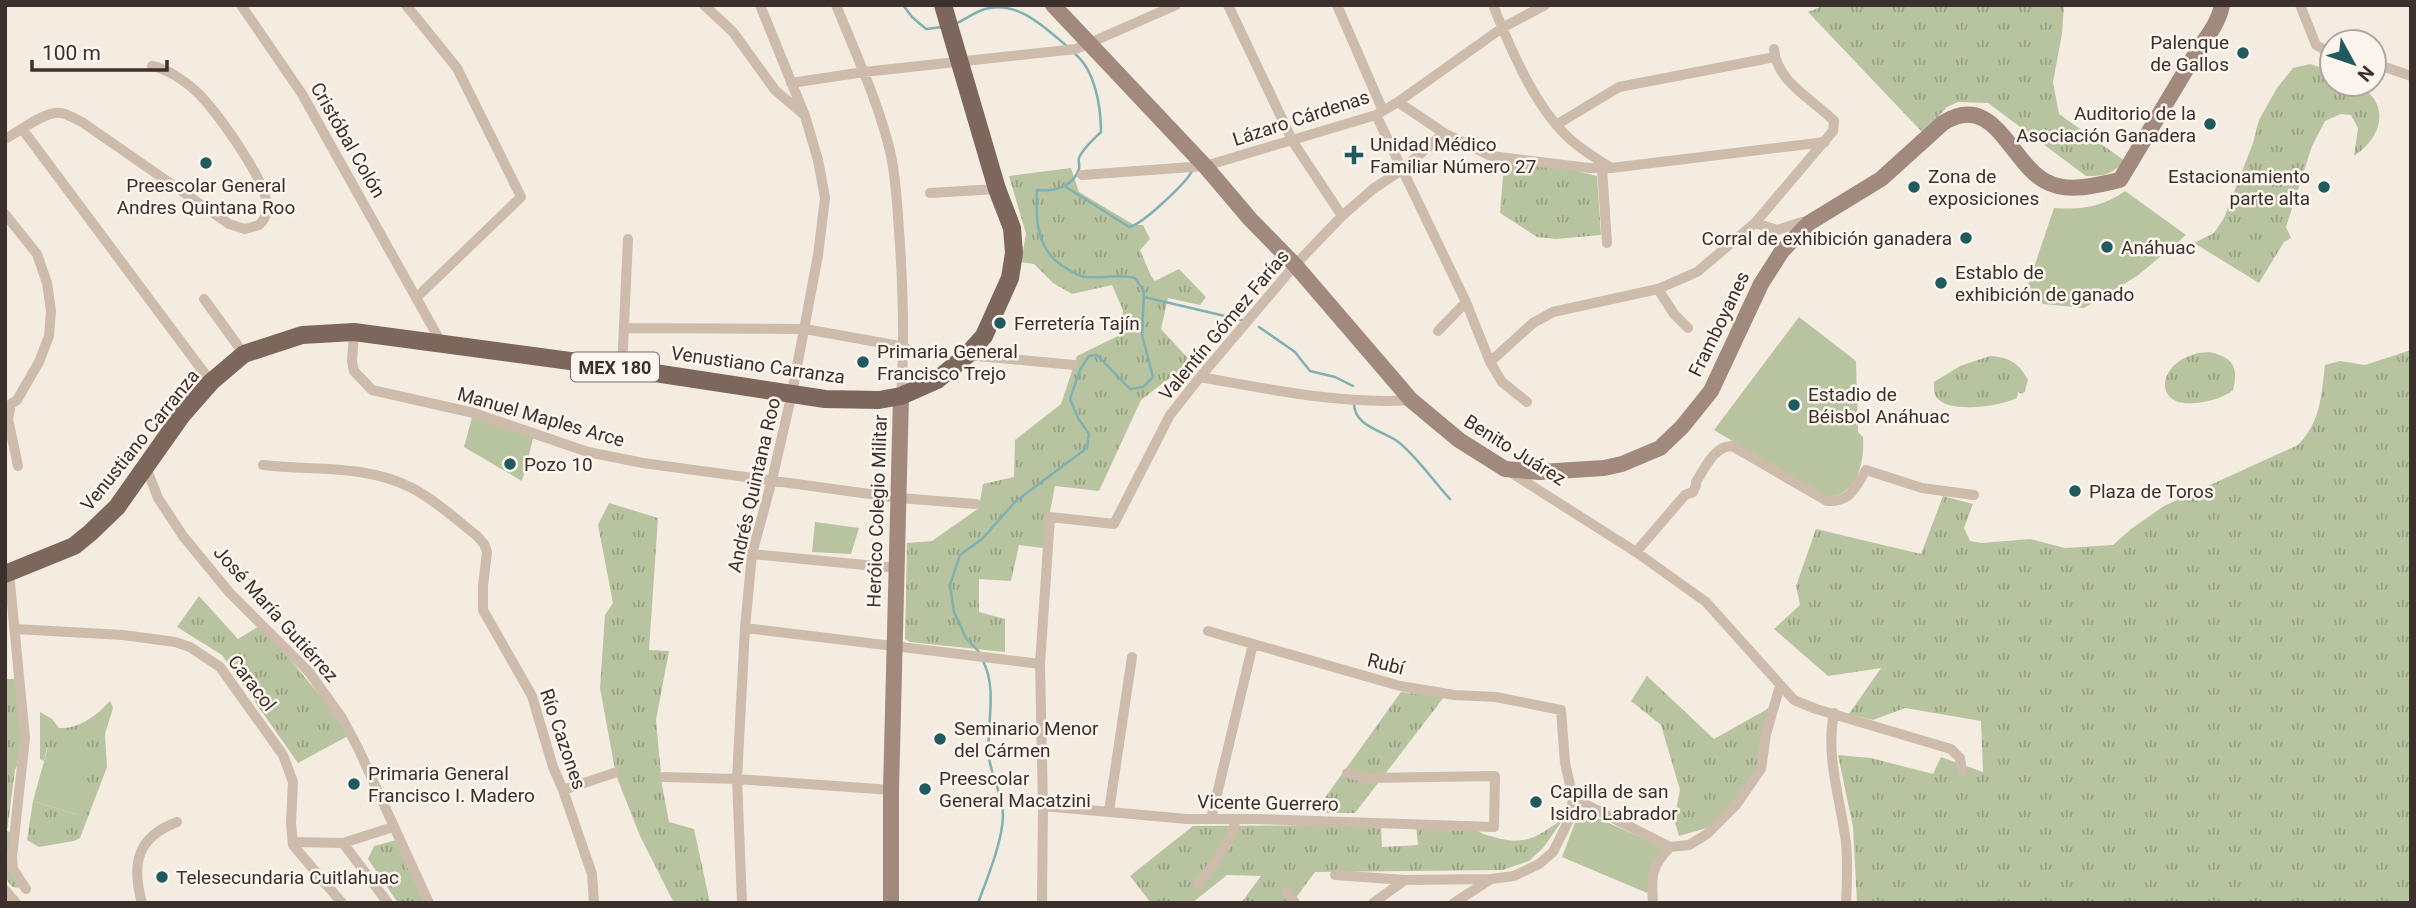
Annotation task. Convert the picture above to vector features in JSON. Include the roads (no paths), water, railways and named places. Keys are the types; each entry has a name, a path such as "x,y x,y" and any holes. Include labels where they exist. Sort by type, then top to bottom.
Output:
{"main road":[{"name":"Venustiano Carranza","path":"7,573 74,546 117,507 182,415 211,382 244,354 302,335 354,332 825,398 879,400 901,396 937,380 967,355 984,336 1010,278 1014,253 1012,228 944,8"}],"street":[{"name":"Cristóbal Colón","path":"242,5 302,94 442,344"},
{"path":"406,5 457,68 521,197 417,297"},
{"path":"704,5 733,32 775,90 805,116"},
{"name":"Andrés Quintana Roo","path":"742,903 737,779 752,554 792,393 818,256 825,198 818,160 805,116 760,5"},
{"name":"Heróico Colegio Militar","path":"836,5 864,72 890,151 896,195 905,347 895,568 891,903"},
{"name":"Benito Juárez","path":"1053,5 1083,47 1205,166 1250,219 1295,265 1411,400 1459,440 1636,552 1706,602 1794,700 1951,749 1959,758 1962,771"},
{"path":"790,83 1083,47 1175,5"},
{"path":"1228,5 1293,142 1342,216"},
{"path":"1337,5 1402,169 1466,302 1490,362 1502,382 1527,402"},
{"path":"1493,5 1535,93 1556,125 1607,168"},
{"name":"Lázaro Cárdenas","path":"1082,176 1205,166 1293,142 1379,113 1502,28 1545,5"},
{"path":"1755,223 1777,230 1802,222 1810,223 1881,179 1943,123 1961,115 1982,117 1988,121 2001,133 2026,167 2045,182 2084,188 2120,180 2220,16 2222,5"},
{"path":"2300,5 2318,46"},
{"path":"1490,362 1533,323 1553,312 1658,289 1697,272 1755,223 1825,142 1833,131 1834,121 1789,83 1774,53 1619,87 1556,125"},
{"path":"5,139 47,115 64,113 82,121 229,224 245,229 259,225 268,209 266,197 244,153 199,94 184,81 152,66"},
{"path":"2388,68 2411,76"},
{"path":"1398,102 1444,132 1491,156 1607,168 1825,142"},
{"path":"23,130 211,382"},
{"name":"Valentín Gómez Farías","path":"1040,664 1050,517 1114,524 1170,415 1200,377 1295,265 1342,216 1444,132"},
{"path":"1607,168 1607,243"},
{"path":"930,192 998,189"},
{"path":"5,214 37,254 47,283 51,311 49,336 39,362 17,400 8,402 8,419 18,466"},
{"name":"Framboyanes","path":"1505,470 1541,472 1604,468 1622,464 1660,448 1682,428 1711,391 1763,280 1782,251 1810,223"},
{"path":"622,368 628,239"},
{"path":"1658,289 1674,314 1688,328"},
{"path":"204,299 244,354"},
{"path":"1438,331 1466,302"},
{"path":"625,328 805,329 905,347"},
{"name":"Manuel Maples Arce","path":"354,332 354,371 372,390 474,413 588,452 643,463 899,498 976,504"},
{"path":"967,355 1074,365"},
{"path":"1200,377 1274,390 1379,402 1411,400"},
{"path":"1636,552 1685,495 1693,492 1696,482 1715,453 1724,446 1732,446 1827,501 1838,502 1852,494 1866,470 1922,488 1975,495"},
{"name":"Río Cazones","path":"263,466 303,470 354,470 387,478 414,489 477,536 487,552 483,610 532,696 553,767 592,874 594,903"},
{"name":"José María Gutiérrez","path":"146,467 159,498 183,536 229,593 309,671 320,686 358,748 429,903"},
{"path":"752,554 895,568"},
{"path":"7,573 25,738 12,857 13,869 26,889"},
{"path":"745,628 1040,664 1042,903"},
{"name":"Caracol","path":"15,629 123,635 175,642 190,647 220,667 283,755 293,782 293,842"},
{"name":"Rubí","path":"1208,631 1400,686 1454,695 1496,697 1561,710 1565,763 1573,798"},
{"path":"1211,820 1253,644"},
{"path":"1109,811 1132,657"},
{"path":"1335,875 1405,880 1491,879 1514,876 1539,864 1553,852 1570,818 1573,798 1670,847 1689,845 1707,834 1736,805 1761,769 1766,734 1780,686"},
{"path":"1834,713 1831,728 1832,758 1846,845 1846,903"},
{"path":"563,790 614,773"},
{"name":"Vicente Guerrero","path":"1043,806 1187,820 1236,819 1494,827 1494,776 1367,778 1347,773"},
{"path":"664,777 737,779 891,790"},
{"path":"1198,885 1221,855 1236,819"},
{"path":"142,903 137,870 141,850 161,828 177,822"},
{"path":"342,903 299,855 293,842 343,843 393,827"},
{"path":"343,843 388,903"},
{"path":"1653,903 1653,872 1658,860 1670,847"},
{"path":"1454,903 1491,879"},
{"path":"1373,903 1405,880"},
{"path":"5,890 16,903"},
{"path":"1287,892 1295,903"}],"waterway":[{"path":"903,5 926,29 942,27"},
{"path":"955,24 985,9 1009,8 1030,17 1068,47"},
{"path":"979,652 966,638 954,612 950,585 960,555 982,539 1016,501 1087,448 1089,434 1070,399 1080,370 1089,356 1097,355 1130,389 1143,387 1153,377 1142,335 1144,291 1135,278 1078,275 1056,261 1040,234 1037,190 1056,189 1068,184 1079,169 1081,154 1101,132 1100,112 1092,79 1075,54"},
{"path":"1066,187 1129,227 1163,203 1192,171"},
{"path":"1144,297 1242,320"},
{"path":"1259,327 1295,352 1310,371 1335,377 1353,386"},
{"path":"1354,403 1358,417 1404,446 1450,499"},
{"path":"978,903 997,848 1003,815 989,757 991,696 983,661"}],"place":[{"name":"Palenque de Gallos","path":"2243,53"},
{"name":"Auditorio de la Asociación Ganadera","path":"2210,124"},
{"name":"Unidad Médico Familiar Número 27","path":"1354,155"},
{"name":"Preescolar General Andres Quintana Roo","path":"206,163"},
{"name":"Zona de exposiciones","path":"1914,187"},
{"name":"Estacionamiento parte alta","path":"2324,187"},
{"name":"Corral de exhibición ganadera","path":"1966,238"},
{"name":"Anáhuac","path":"2107,247"},
{"name":"Establo de exhibición de ganado","path":"1941,283"},
{"name":"Ferretería Tajín","path":"1000,323"},
{"name":"Primaria General Francisco Trejo","path":"863,362"},
{"name":"Estadio de Béisbol Anáhuac","path":"1794,405"},
{"name":"Pozo 10","path":"510,464"},
{"name":"Plaza de Toros","path":"2075,491"},
{"name":"Seminario Menor del Cármen","path":"940,739"},
{"name":"Primaria General Francisco I. Madero","path":"354,784"},
{"name":"Preescolar General Macatzini","path":"925,789"},
{"name":"Capilla de san Isidro Labrador","path":"1536,802"},
{"name":"Telesecundaria Cuitlahuac","path":"162,877"}]}
